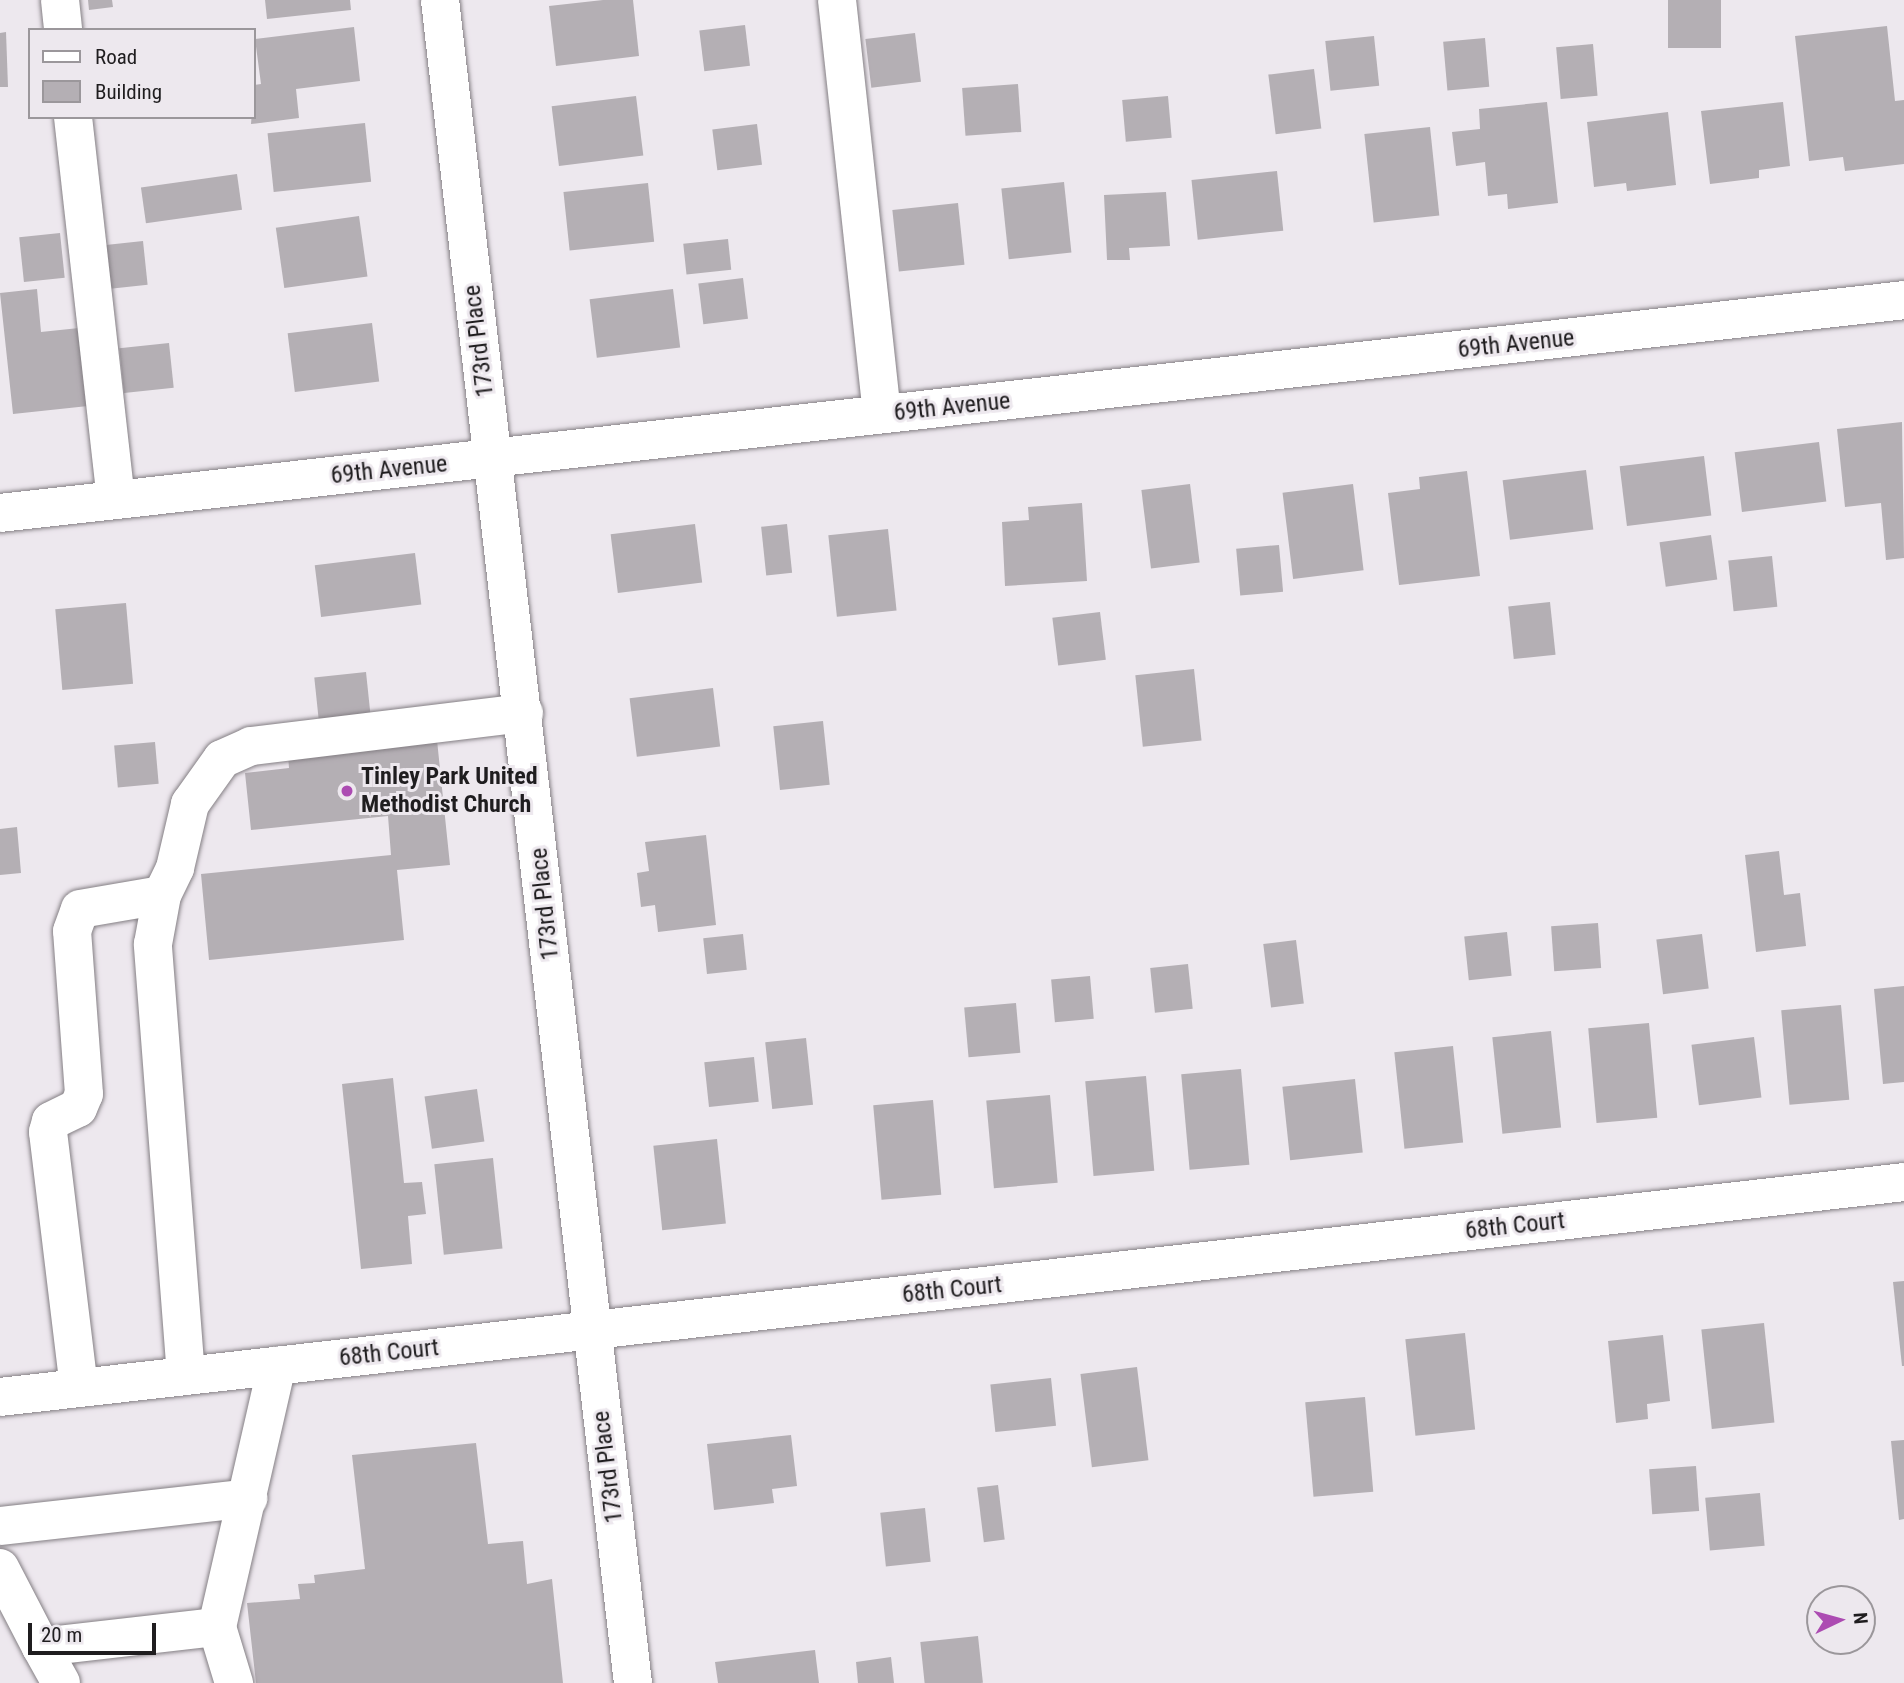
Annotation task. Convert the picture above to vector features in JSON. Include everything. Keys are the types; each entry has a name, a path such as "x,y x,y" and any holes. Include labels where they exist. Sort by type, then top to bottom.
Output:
{"street":[{"path":"60,0 63,28"},
{"name":"173rd Place","path":"440,0 524,713 633,1683"},
{"path":"837,0 882,414"},
{"path":"73,119 116,500"},
{"name":"69th Avenue","path":"0,513 1904,300"},
{"path":"186,1376 153,944 162,895 175,868 190,804 222,759 251,746 524,713"},
{"path":"79,1388 48,1132 51,1121 78,1108 84,1094 72,931 80,909 162,895"},
{"name":"68th Court","path":"0,1397 1904,1182"},
{"path":"234,1683 218,1627 277,1366"},
{"path":"0,1527 248,1498"},
{"path":"0,1568 61,1683"},
{"path":"41,1647 218,1627"}],"building":[{"path":"88,0 112,0 113,7 89,10"},
{"path":"265,0 350,0 351,10 267,19"},
{"path":"603,0 633,0 639,56 556,66 549,6"},
{"path":"1668,0 1721,0 1721,48 1668,48"},
{"path":"745,25 750,66 704,71 699,31"},
{"path":"1887,26 1895,101 1904,100 1904,164 1845,171 1843,157 1809,161 1795,36"},
{"path":"354,27 360,81 296,89 299,118 251,124 251,119 256,119 256,85 261,84 256,39"},
{"path":"6,32 8,87 0,87 0,33"},
{"path":"915,33 921,82 871,88 865,39"},
{"path":"1374,36 1379,86 1330,91 1325,41"},
{"path":"1485,38 1489,87 1447,90 1443,42"},
{"path":"1593,44 1598,96 1561,99 1556,47"},
{"path":"1314,69 1321,129 1276,134 1268,75"},
{"path":"1018,84 1021,132 965,136 962,88"},
{"path":"636,96 643,156 559,166 552,106"},
{"path":"1168,96 1172,138 1126,142 1122,100"},
{"path":"1547,102 1558,203 1508,209 1507,194 1488,196 1485,162 1456,166 1452,132 1480,129 1479,109"},
{"path":"1783,102 1790,166 1759,170 1759,178 1710,184 1701,111"},
{"path":"1668,112 1676,185 1627,191 1626,183 1594,187 1587,122"},
{"path":"365,123 371,182 274,192 268,133"},
{"path":"757,124 762,165 717,170 712,129"},
{"path":"1430,127 1439,216 1374,222 1364,134"},
{"path":"1277,171 1283,231 1198,240 1191,180"},
{"path":"237,174 242,210 146,223 141,187"},
{"path":"1064,182 1071,253 1009,259 1001,189"},
{"path":"648,183 654,242 570,251 563,192"},
{"path":"1166,192 1170,246 1129,248 1130,260 1107,260 1104,195"},
{"path":"958,203 964,265 899,272 892,210"},
{"path":"359,216 367,276 284,288 276,228"},
{"path":"60,233 65,278 24,282 19,237"},
{"path":"728,239 731,270 686,275 683,244"},
{"path":"143,241 148,285 106,289 101,245"},
{"path":"743,278 748,319 703,324 698,283"},
{"path":"37,289 41,332 79,328 88,406 13,414 0,293"},
{"path":"673,289 680,348 597,358 590,299"},
{"path":"372,323 379,382 295,392 288,333"},
{"path":"169,343 174,388 124,393 119,348"},
{"path":"1902,422 1904,558 1886,560 1881,503 1845,507 1837,429"},
{"path":"1819,442 1826,502 1742,512 1735,452"},
{"path":"1704,456 1711,516 1627,526 1620,466"},
{"path":"1586,470 1593,530 1510,540 1503,480"},
{"path":"1467,471 1480,576 1399,585 1388,493 1420,489 1419,477"},
{"path":"1190,484 1200,562 1151,568 1141,490"},
{"path":"1353,484 1364,570 1293,579 1283,493"},
{"path":"1082,503 1087,581 1005,586 1002,522 1029,520 1028,507"},
{"path":"695,524 702,583 618,593 611,534"},
{"path":"787,524 792,573 766,575 761,527"},
{"path":"888,529 897,611 837,617 828,535"},
{"path":"1711,535 1717,580 1666,587 1660,542"},
{"path":"1279,545 1283,592 1240,596 1236,549"},
{"path":"415,553 421,605 321,617 315,565"},
{"path":"1772,556 1777,607 1734,611 1728,561"},
{"path":"1550,602 1556,655 1514,659 1508,606"},
{"path":"126,603 133,684 62,690 55,609"},
{"path":"1100,612 1106,660 1058,665 1052,618"},
{"path":"1194,669 1202,741 1143,747 1135,675"},
{"path":"366,672 371,720 319,725 314,677"},
{"path":"713,688 720,747 637,757 630,698"},
{"path":"823,721 830,785 780,790 773,726"},
{"path":"437,740 450,865 397,870 404,940 209,960 201,874 391,855 388,816 251,830 245,773 289,768 288,755"},
{"path":"155,742 159,784 118,787 114,746"},
{"path":"17,827 21,873 0,875 0,829"},
{"path":"706,835 716,925 658,932 655,905 641,907 637,873 649,871 645,842"},
{"path":"1779,851 1784,895 1800,893 1806,946 1756,952 1745,855"},
{"path":"1598,923 1601,968 1554,971 1551,926"},
{"path":"1507,932 1512,976 1469,980 1464,936"},
{"path":"743,934 747,970 707,974 703,938"},
{"path":"1702,934 1709,989 1663,994 1656,940"},
{"path":"1296,940 1304,1004 1271,1008 1263,944"},
{"path":"1188,964 1193,1009 1155,1013 1150,968"},
{"path":"1090,976 1094,1019 1055,1022 1051,979"},
{"path":"1904,986 1904,1082 1883,1084 1874,989"},
{"path":"1016,1003 1020,1053 969,1057 964,1008"},
{"path":"1841,1005 1849,1100 1790,1105 1781,1010"},
{"path":"1649,1023 1657,1118 1597,1123 1588,1028"},
{"path":"1551,1031 1561,1127 1502,1134 1492,1037"},
{"path":"1754,1037 1761,1098 1699,1105 1691,1045"},
{"path":"806,1038 813,1105 772,1109 765,1042"},
{"path":"1453,1046 1463,1142 1404,1149 1394,1052"},
{"path":"754,1057 759,1102 709,1107 704,1062"},
{"path":"1241,1069 1249,1165 1190,1170 1181,1074"},
{"path":"1146,1076 1154,1171 1094,1176 1085,1081"},
{"path":"393,1078 404,1183 422,1182 426,1214 408,1216 412,1264 361,1269 342,1084"},
{"path":"1355,1079 1363,1153 1290,1160 1282,1087"},
{"path":"477,1089 484,1141 432,1149 425,1096"},
{"path":"1050,1095 1058,1183 994,1188 986,1101"},
{"path":"933,1100 941,1195 882,1200 873,1105"},
{"path":"717,1139 726,1224 662,1230 653,1146"},
{"path":"493,1158 503,1249 444,1255 434,1164"},
{"path":"1904,1281 1904,1366 1902,1366 1893,1282"},
{"path":"1764,1323 1774,1422 1712,1429 1701,1330"},
{"path":"1465,1333 1475,1429 1415,1436 1405,1339"},
{"path":"1663,1335 1670,1401 1647,1404 1648,1419 1616,1423 1608,1341"},
{"path":"1137,1367 1148,1460 1092,1467 1080,1374"},
{"path":"1051,1378 1056,1426 995,1432 990,1384"},
{"path":"1365,1397 1373,1492 1314,1497 1305,1402"},
{"path":"791,1435 797,1486 772,1489 774,1503 714,1510 707,1444"},
{"path":"1904,1440 1904,1519 1899,1520 1891,1441"},
{"path":"476,1443 488,1544 523,1541 527,1584 552,1579 563,1683 256,1683 247,1603 300,1599 298,1584 315,1583 314,1575 365,1569 352,1455"},
{"path":"1696,1466 1699,1511 1652,1514 1649,1469"},
{"path":"998,1485 1005,1540 984,1542 977,1488"},
{"path":"1760,1493 1765,1546 1710,1551 1705,1498"},
{"path":"925,1508 931,1562 886,1566 880,1513"},
{"path":"978,1636 983,1683 925,1683 920,1642"},
{"path":"815,1650 819,1683 718,1683 715,1662"},
{"path":"891,1657 894,1683 858,1683 856,1662"}],"place":[{"name":"Tinley Park United Methodist Church","path":"347,791"}]}
